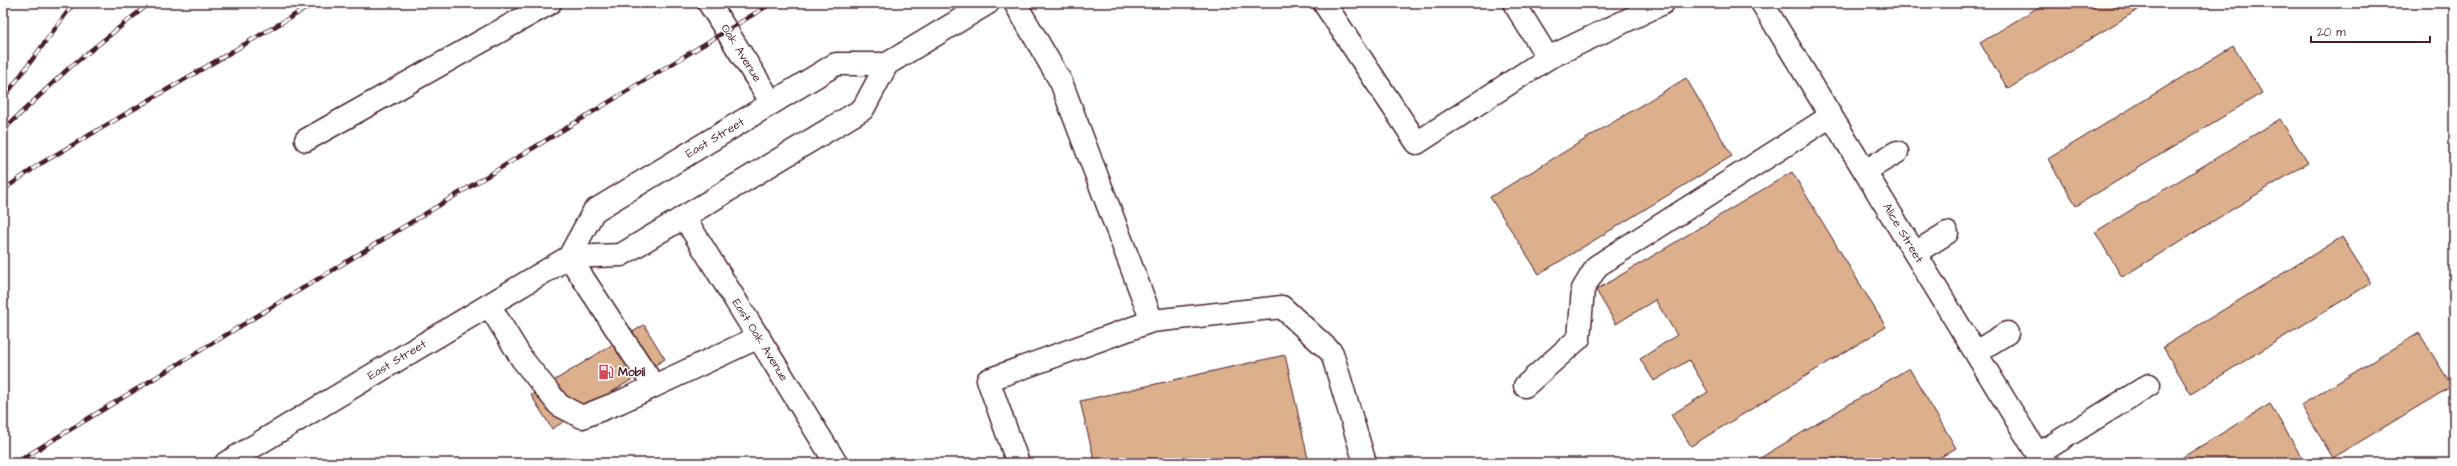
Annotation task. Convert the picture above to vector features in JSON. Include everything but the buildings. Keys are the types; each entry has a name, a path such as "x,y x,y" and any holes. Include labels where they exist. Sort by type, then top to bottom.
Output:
{"main road":[{"path":"306,140 550,3"},
{"name":"Oak Avenue","path":"709,3 772,103"},
{"name":"East Street","path":"226,463 569,257 621,256 863,109 888,64 988,3"},
{"path":"1015,3 1061,82 1152,321"},
{"path":"1324,3 1417,143 1548,58 1663,3"},
{"path":"1514,3 1548,58"},
{"name":"Alice Street","path":"1762,3 2041,458"},
{"name":"East Street","path":"569,257 594,211 836,64 888,64"},
{"path":"1525,386 1579,338 1583,289 1597,266 1832,116"},
{"path":"1865,171 1896,152"},
{"name":"East Oak Avenue","path":"684,217 836,463"},
{"path":"1915,253 1947,233"},
{"path":"569,257 654,386"},
{"path":"489,305 522,359 559,405 582,417 654,386 759,337"},
{"path":"1018,463 988,380 1152,321 1282,307 1332,353 1365,463"},
{"path":"1976,352 2007,333"},
{"path":"2041,458 2149,385"}],"railway":[{"path":"3,99 74,3"},
{"path":"3,130 70,67 150,3"},
{"path":"3,190 40,164 315,3"},
{"path":"15,463 772,3"}],"place":[{"name":"Mobil","path":"606,372"}]}
